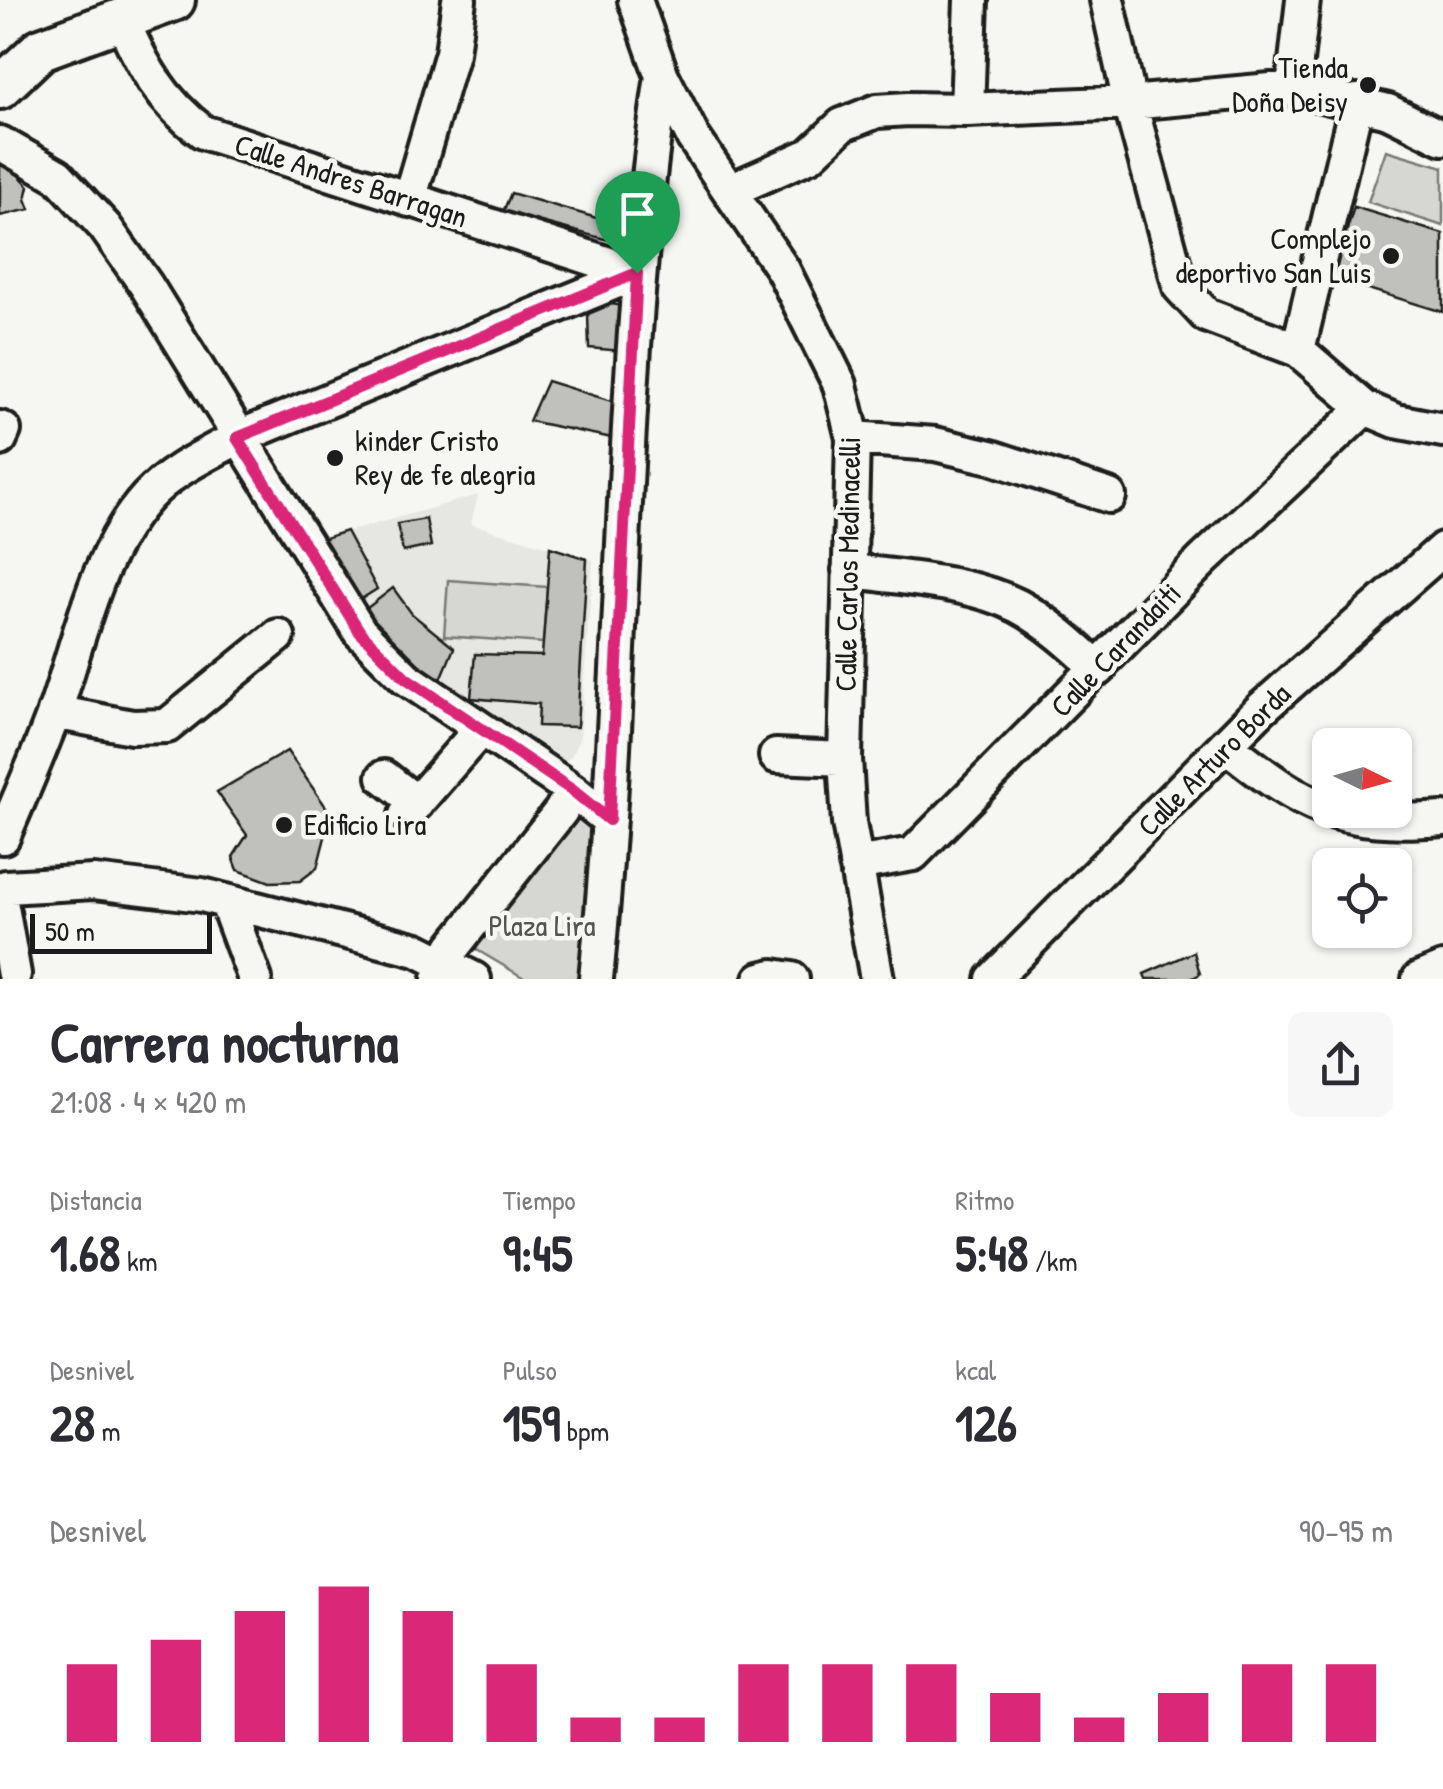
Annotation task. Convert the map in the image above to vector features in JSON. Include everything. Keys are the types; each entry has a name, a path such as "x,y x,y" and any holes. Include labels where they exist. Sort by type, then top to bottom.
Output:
{"main road":[{"path":"0,88 42,48 121,16 174,0"}],"street":[{"path":"410,200 452,53 459,0"},
{"name":"Calle Carlos Medinacelli","path":"635,0 662,76 693,137 783,270 840,385 853,438 845,759 856,864 877,979"},
{"path":"967,110 971,0"},
{"path":"1108,0 1130,102 1180,287 1206,315 1298,350 1365,408 1396,421 1443,430"},
{"path":"1293,88 1304,0"},
{"name":"Calle Andres Barragan","path":"121,16 146,74 177,114 202,132 637,273"},
{"path":"596,979 609,820 637,273 662,76"},
{"path":"731,190 810,154 842,125 877,112 1130,102 1293,88 1388,111 1443,138"},
{"path":"1298,350 1357,101"},
{"path":"0,143 58,176 105,227 146,285 360,632 406,678 572,790 609,820"},
{"path":"14,974 2,891 17,874 18,856 1,836 54,712 99,579 120,536 147,497 178,470 237,438 637,273"},
{"name":"Calle Carandaiti","path":"856,864 913,854 1204,560 1365,408"},
{"path":"0,428 4,430 0,440"},
{"path":"853,438 935,444 991,457 1109,496"},
{"name":"Calle Arturo Borda","path":"992,979 1262,708 1443,549"},
{"path":"849,570 959,588 1016,605 1051,627 1099,668"},
{"path":"54,712 132,727 167,726 278,636"},
{"path":"384,778 412,809 480,730"},
{"path":"1226,745 1280,790 1324,810 1364,820 1443,820"},
{"path":"776,756 845,759"},
{"path":"2,891 94,882 147,886 226,900 417,950 453,974 464,934 572,790"},
{"path":"226,900 254,979"},
{"path":"1419,979 1443,969"},
{"path":"762,979 792,979"}],"shaded area":[{"path":"478,495 471,524 593,560 580,737 565,761 554,761 439,684 379,636 322,539"}],"green space":[{"path":"1386,150 1443,167 1443,226 1368,202"},
{"path":"448,580 547,587 543,643 444,636"},
{"name":"Plaza Lira","path":"579,813 603,830 589,979 526,979 477,950 474,929 568,815"}],"building":[{"path":"0,162 10,166 29,186 26,199 30,209 0,216"},
{"path":"511,193 624,226 622,240 616,242 503,212"},
{"name":"Complejo deportivo San Luis","path":"1354,207 1443,234 1443,312 1332,278"},
{"path":"612,304 621,306 622,351 589,348 588,314"},
{"path":"547,381 618,403 612,438 529,421"},
{"path":"426,519 431,546 403,552 397,524"},
{"path":"346,531 377,589 355,603 322,539"},
{"path":"550,547 587,559 577,727 538,726 539,704 471,698 475,654 542,656"},
{"path":"393,588 412,614 454,648 439,684 379,636 362,612"},
{"name":"Edificio Lira","path":"287,751 331,814 317,868 300,881 270,882 238,870 233,857 247,835 217,792"},
{"path":"1194,952 1200,974 1191,979 1146,979 1144,974"}],"place":[{"name":"Tienda Doña Deisy","path":"1368,85"},
{"name":"Complejo deportivo San Luis","path":"1391,256"},
{"name":"kinder Cristo Rey de fe alegria","path":"335,458"},
{"name":"Edificio Lira","path":"284,825"}],"route":[{"path":"637,273 609,820 572,790 406,678 360,632 237,438 637,273"}]}
